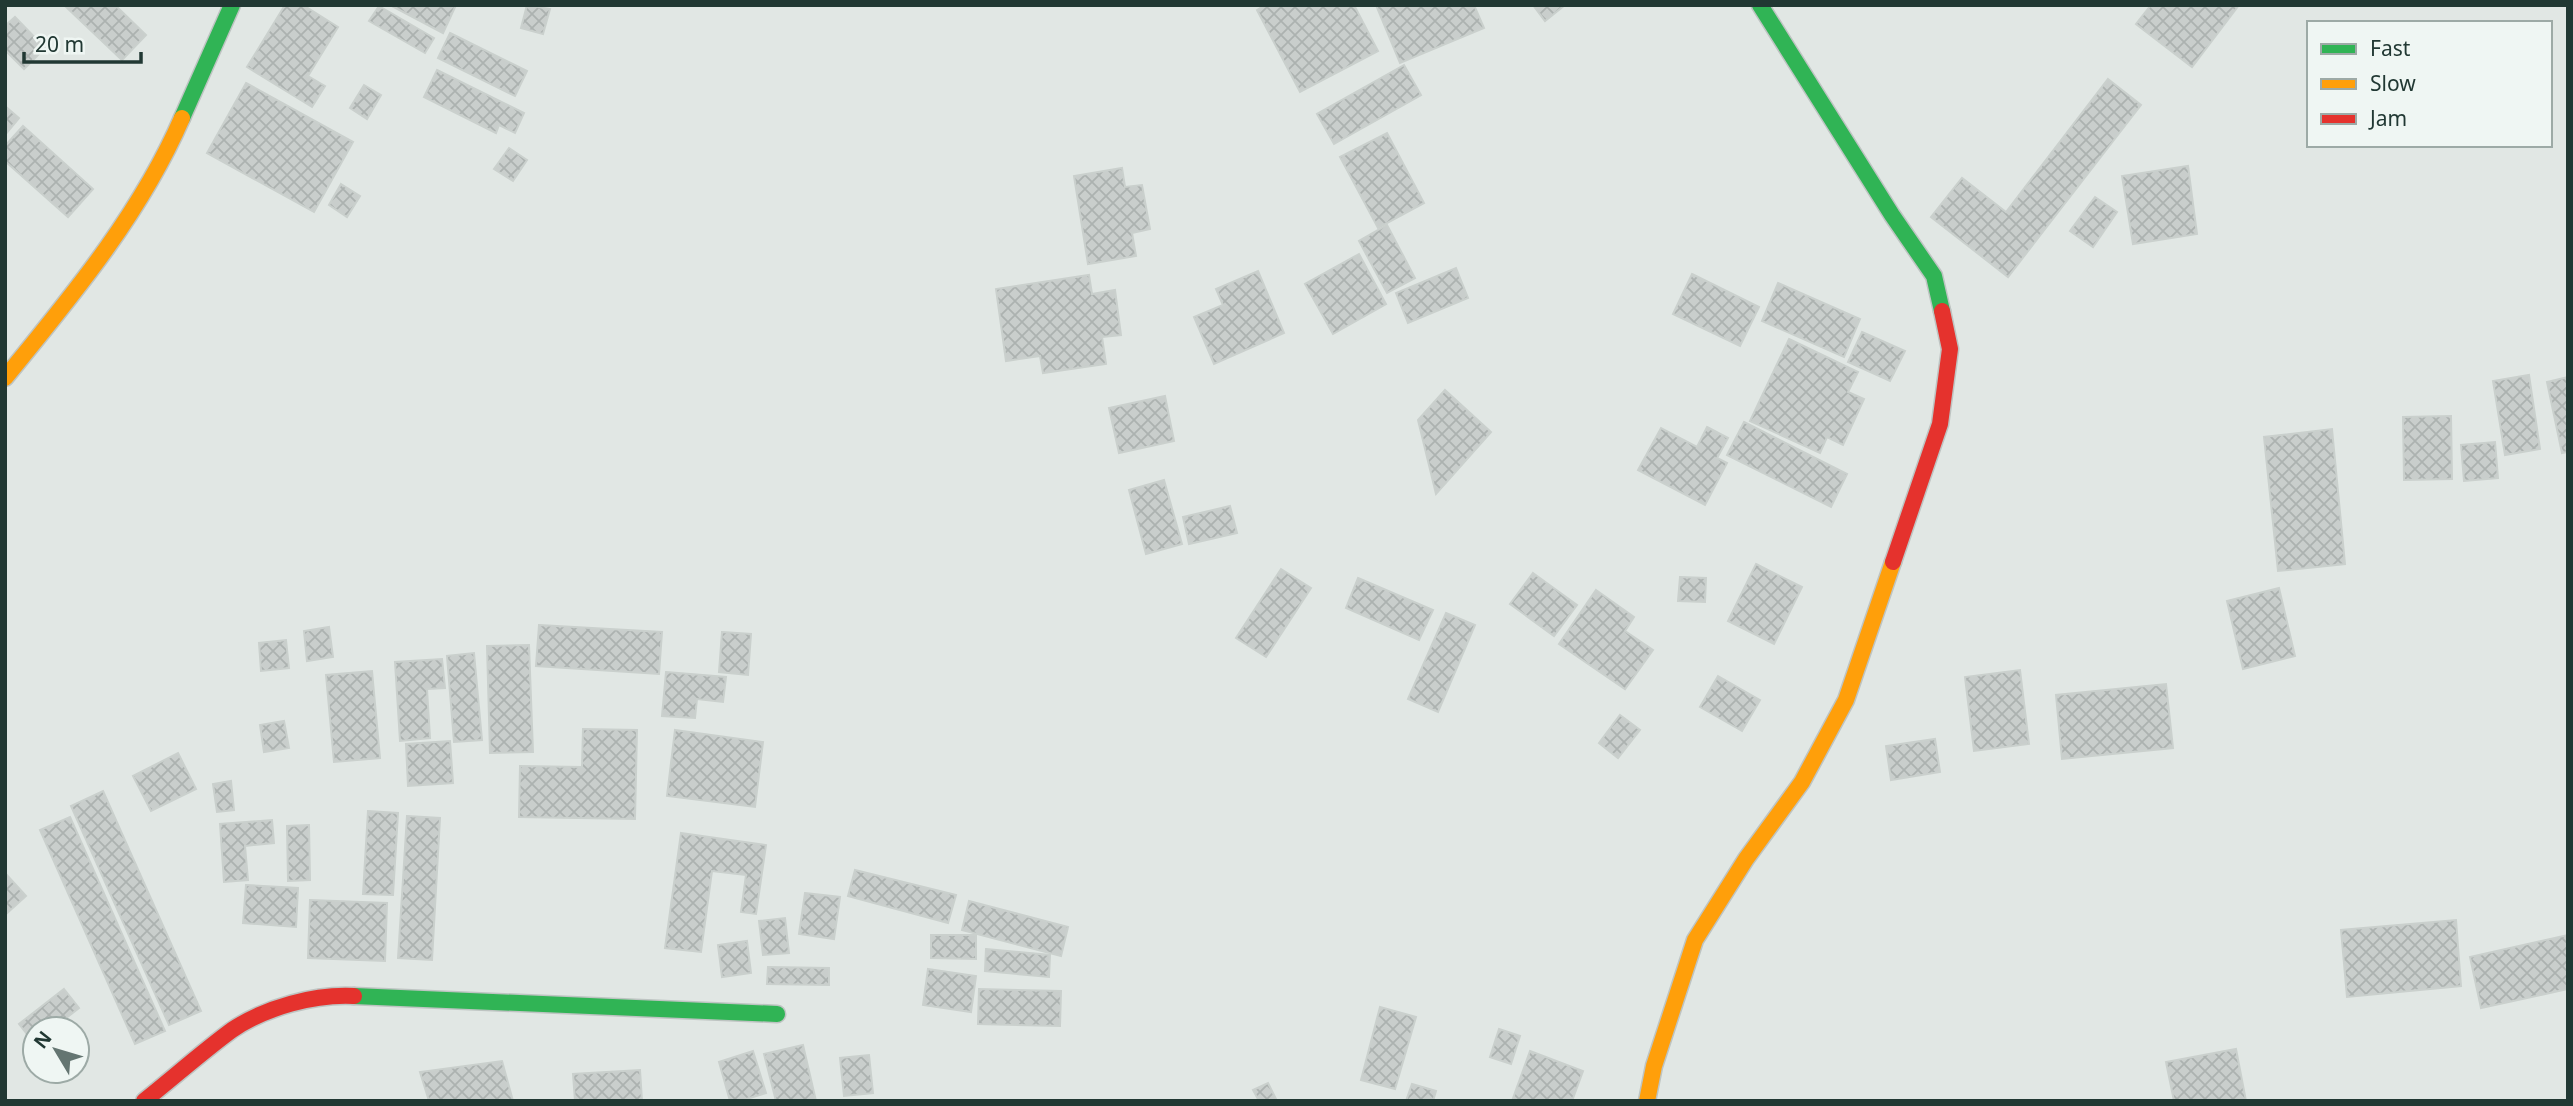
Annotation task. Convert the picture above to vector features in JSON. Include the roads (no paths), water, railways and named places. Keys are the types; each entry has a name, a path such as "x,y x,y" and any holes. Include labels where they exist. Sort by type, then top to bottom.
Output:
{"street":[{"path":"5,378 93,269 166,155 232,5"},
{"path":"1647,1101 1654,1066 1695,940 1746,859 1802,782 1846,700 1940,424 1950,349 1934,276 1892,215 1760,5"},
{"path":"144,1101 234,1029 276,1009 331,995 778,1014"}]}
